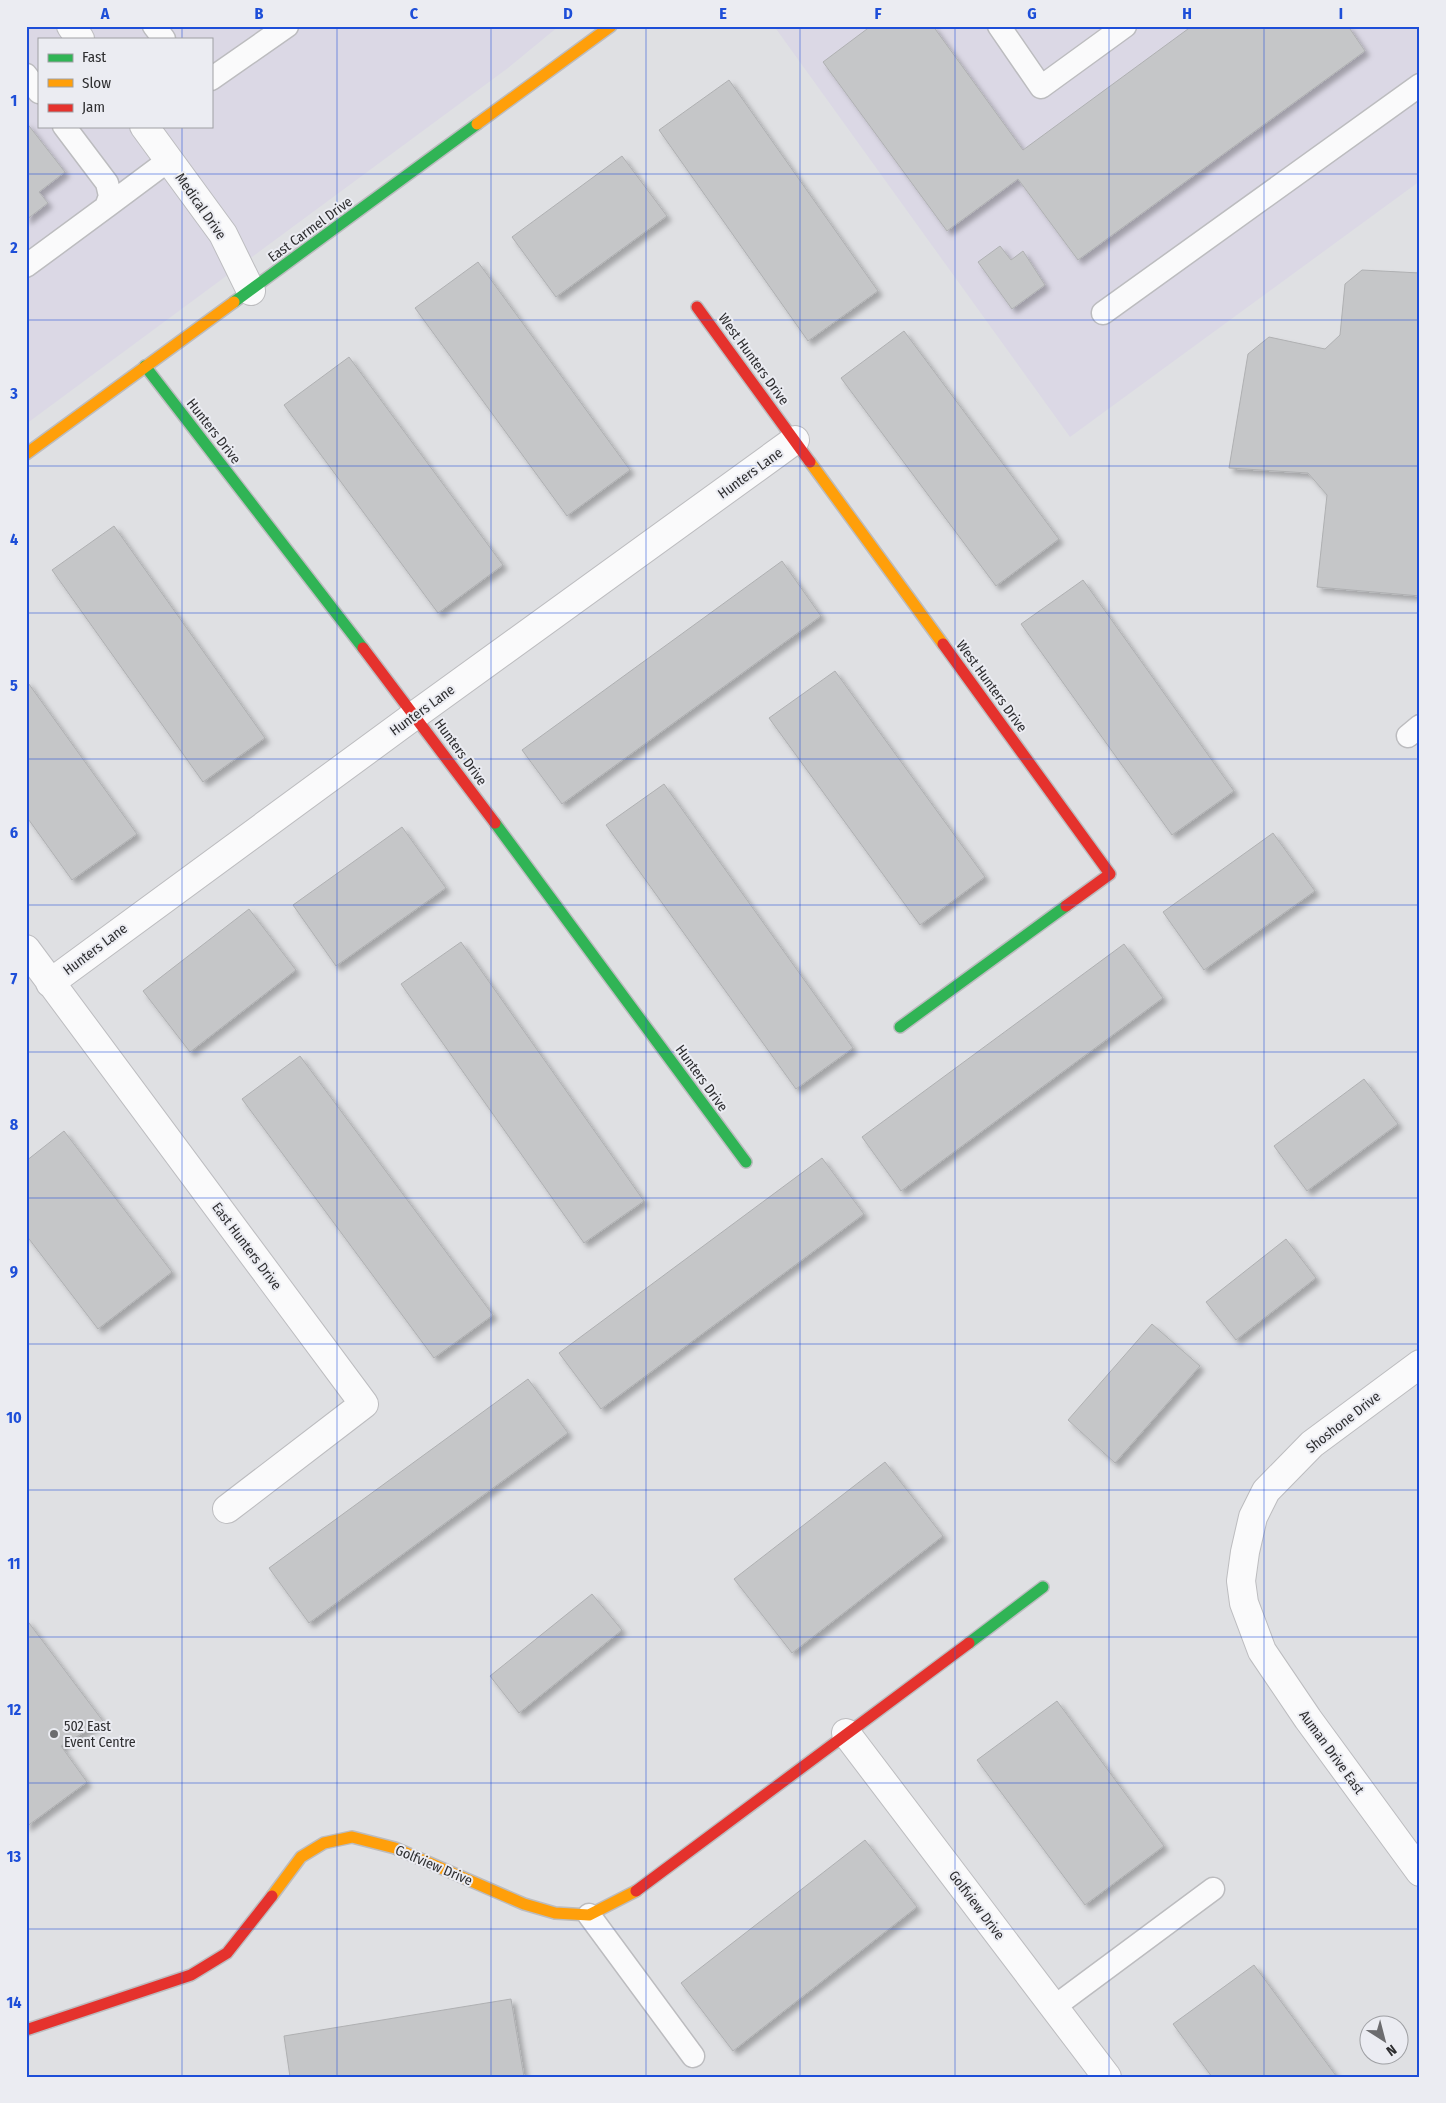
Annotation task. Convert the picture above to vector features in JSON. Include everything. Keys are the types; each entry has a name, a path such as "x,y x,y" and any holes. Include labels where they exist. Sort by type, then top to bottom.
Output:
{"street":[{"path":"71,26 79,38"},
{"name":"East Carmel Drive","path":"26,454 611,26"},
{"name":"Medical Drive","path":"145,128 223,234 251,290"},
{"name":"West Hunters Drive","path":"697,307 1110,874 900,1027"},
{"name":"Hunters Drive","path":"145,366 415,715 746,1162"},
{"name":"Hunters Lane","path":"50,983 415,715 795,440"},
{"name":"East Hunters Drive","path":"26,949 364,1404 226,1509"},
{"name":"Shoshone Drive","path":"1252,1628 1244,1602 1242,1581 1244,1552 1253,1518 1266,1491 1312,1444 1420,1364"},
{"name":"Golfview Drive","path":"26,2030 191,1975 227,1953 252,1924 301,1857 324,1843 352,1837 395,1848 524,1904 555,1913 589,1915 630,1896 1043,1587"},
{"name":"Auman Drive East","path":"1252,1628 1262,1651 1308,1719 1420,1872"},
{"name":"Golfview Drive","path":"846,1733 1106,2077"}],"lane":[{"path":"154,26 163,38"},
{"path":"212,78 286,26"},
{"path":"999,26 1041,87 1125,26"},
{"path":"26,75 38,91"},
{"path":"1103,313 1420,85"},
{"path":"65,128 107,184 110,196 106,206"},
{"path":"26,266 169,160"},
{"path":"1054,2007 1214,1889"},
{"path":"589,1915 693,2056"}],"shaded area":[{"path":"26,26 559,26 508,68 26,424"},
{"path":"774,26 1420,26 1420,181 1070,437"}],"building":[{"path":"871,26 933,26 1023,150 1192,26 1348,26 1365,51 1078,260 1018,179 947,231 823,62"},
{"path":"729,80 878,291 808,341 659,130"},
{"path":"26,122 65,172 39,192 48,203 26,220"},
{"path":"622,156 667,216 556,297 512,237"},
{"path":"1000,246 1011,260 1023,251 1045,285 1012,309 978,262"},
{"path":"478,262 630,470 567,516 415,308"},
{"path":"1362,270 1420,273 1420,596 1317,587 1327,495 1308,473 1229,468 1248,354 1269,337 1325,349 1340,335 1345,284"},
{"path":"904,331 1059,539 996,586 841,378"},
{"path":"349,357 503,565 438,613 284,405"},
{"path":"114,526 265,738 203,782 52,570"},
{"path":"782,561 821,616 562,804 522,750"},
{"path":"1083,580 1234,791 1172,835 1021,624"},
{"path":"835,671 985,877 920,925 769,718"},
{"path":"26,680 137,834 72,880 26,816"},
{"path":"664,784 853,1048 796,1089 606,825"},
{"path":"402,827 446,888 336,966 293,905"},
{"path":"1273,833 1315,891 1204,970 1163,912"},
{"path":"249,909 296,970 190,1052 143,991"},
{"path":"461,942 644,1201 584,1243 401,984"},
{"path":"1124,944 1163,998 901,1191 862,1137"},
{"path":"300,1056 493,1315 434,1358 242,1099"},
{"path":"1364,1079 1398,1124 1307,1191 1274,1146"},
{"path":"64,1131 172,1272 98,1329 26,1235 26,1161"},
{"path":"822,1158 864,1214 601,1409 559,1353"},
{"path":"1286,1239 1316,1278 1236,1340 1206,1302"},
{"path":"1152,1324 1200,1366 1115,1463 1068,1420"},
{"path":"528,1379 568,1433 309,1623 269,1568"},
{"path":"885,1462 943,1536 792,1653 734,1579"},
{"path":"592,1594 622,1630 519,1713 490,1676"},
{"name":"502 East Event Centre","path":"26,1619 103,1721 61,1746 87,1782 26,1827"},
{"path":"1057,1701 1164,1846 1085,1905 977,1760"},
{"path":"865,1840 917,1907 733,2051 681,1983"},
{"path":"1254,1965 1337,2077 1212,2077 1173,2024"},
{"path":"511,1999 524,2077 290,2077 284,2036"}],"traffic: fast":[{"path":"234,302 477,124"},
{"path":"145,366 363,648"},
{"path":"495,823 746,1162"},
{"path":"900,1027 1066,906"},
{"path":"969,1643 1043,1587"}],"traffic: slow":[{"path":"477,124 611,26"},
{"path":"26,454 234,302"},
{"path":"810,462 943,644"},
{"path":"272,1896 301,1857 324,1843 352,1837 395,1848 524,1904 555,1913 589,1915 636,1891"}],"traffic: jam":[{"path":"697,307 810,462"},
{"path":"943,644 1110,874 1066,906"},
{"path":"363,648 495,823"},
{"path":"636,1891 969,1643"},
{"path":"26,2030 191,1975 227,1953 272,1896"}],"place":[{"name":"502 East Event Centre","path":"54,1734"}]}
